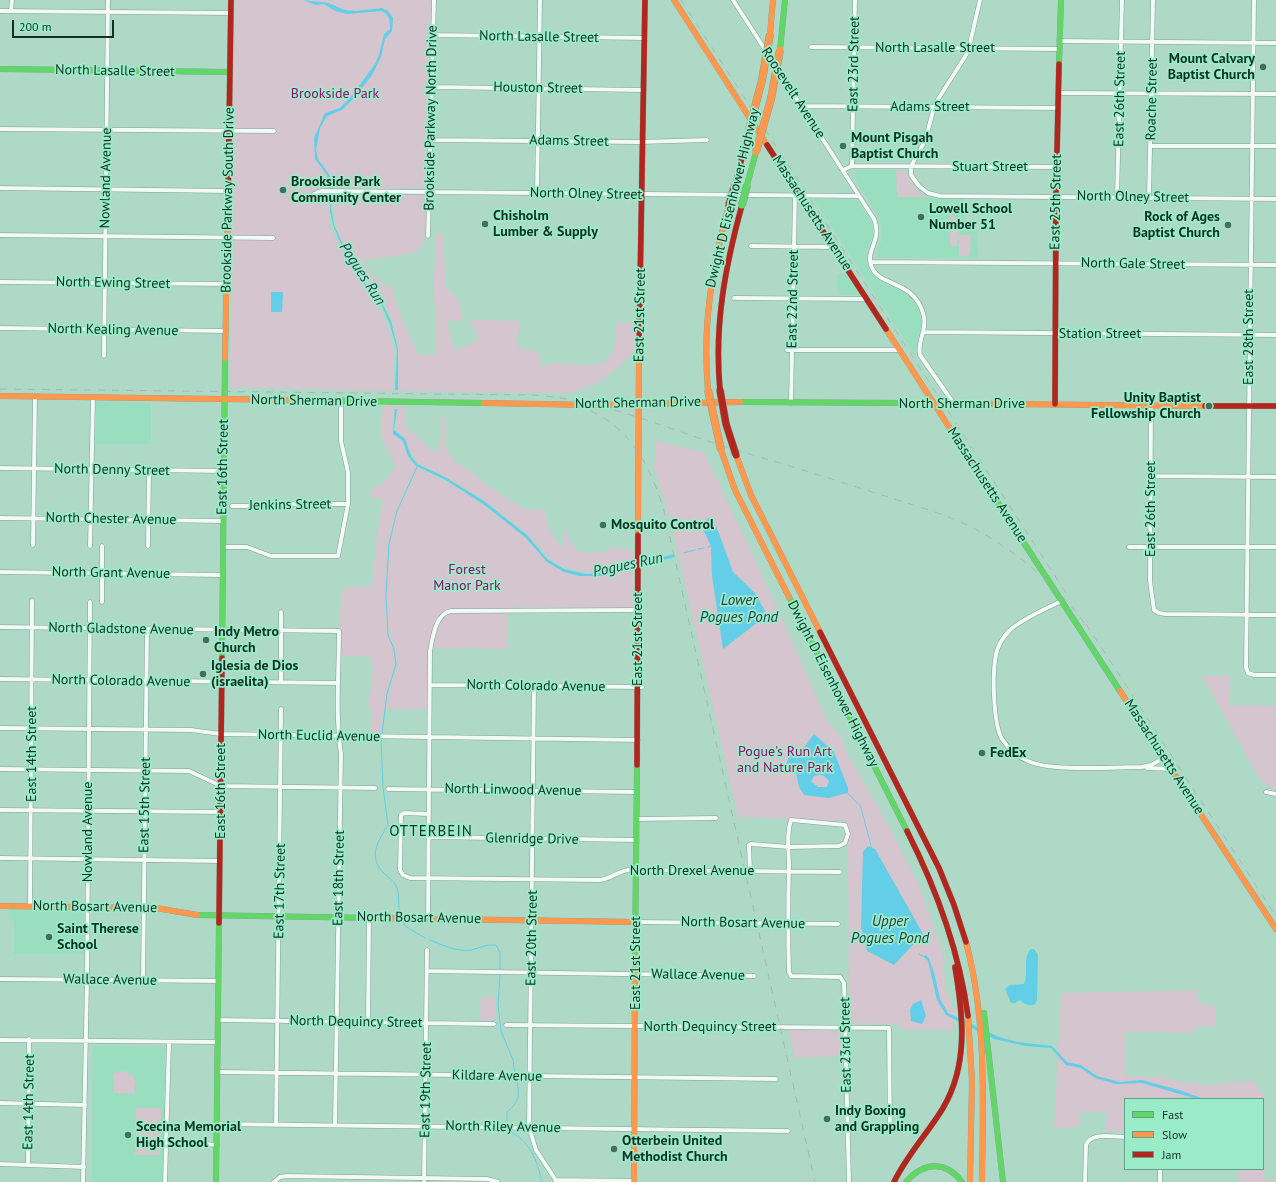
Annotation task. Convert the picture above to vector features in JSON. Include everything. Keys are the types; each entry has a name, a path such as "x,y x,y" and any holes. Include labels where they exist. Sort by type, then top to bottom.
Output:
{"main road":[{"name":"Brookside Parkway South Drive","path":"224,399 231,0"},
{"name":"East 21st Street","path":"634,1182 636,870 640,688 638,610 639,404 645,0"},
{"name":"Massachusetts Avenue","path":"674,0 797,195 834,247 1061,601 1276,929"},
{"name":"Dwight D Eisenhower Highway","path":"773,0 770,34 762,80 712,268 706,308 705,359 708,390 721,450 735,490 925,868 944,912 958,958 964,1012 970,1038 970,1182"},
{"name":"Dwight D Eisenhower Highway","path":"785,0 780,50 772,93 726,266 720,302 717,351 720,390 726,424 736,455 752,494 939,868 958,916 972,967 983,1021 985,1046"},
{"path":"784,17 788,0"},
{"name":"East 25th Street","path":"1055,404 1055,263 1061,0"},
{"name":"North Lasalle Street","path":"0,70 230,72"},
{"name":"North Sherman Drive","path":"0,396 341,402 1276,406"},
{"name":"East 16th Street","path":"216,1182 219,1020 224,399"},
{"name":"North Bosart Avenue","path":"0,906 144,907 165,909 196,915 220,916 636,922"},
{"path":"894,1182 902,1167 950,1095 960,1069 964,1012"},
{"path":"982,1182 985,1046"},
{"path":"985,1046 1003,1182"},
{"path":"906,1182 919,1169 932,1166 948,1168 962,1182"}],"street":[{"path":"11,11 12,0"},
{"name":"Nowland Avenue","path":"104,356 108,0"},
{"name":"Brookside Parkway North Drive","path":"428,236 434,0"},
{"path":"537,193 540,0"},
{"name":"Roosevelt Avenue","path":"733,0 874,219 878,228 877,237 871,252 871,262"},
{"name":"East 23rd Street","path":"852,166 855,0"},
{"path":"911,166 925,141 933,107 970,48 980,0"},
{"name":"East 26th Street","path":"1118,197 1122,0"},
{"name":"Roache Street","path":"1149,198 1153,0"},
{"name":"East 28th Street","path":"1254,0 1249,265 1249,406 1246,615 1248,673 1254,675 1276,675"},
{"path":"0,11 231,13"},
{"name":"North Lasalle Street","path":"433,36 644,38"},
{"name":"North Lasalle Street","path":"811,47 970,48 1121,41 1276,43"},
{"name":"Houston Street","path":"432,87 644,90"},
{"path":"1058,93 1276,94"},
{"name":"Adams Street","path":"802,106 1058,108"},
{"path":"0,129 274,131"},
{"name":"Adams Street","path":"431,140 707,140"},
{"path":"1151,146 1276,146"},
{"path":"843,170 852,166"},
{"name":"Stuart Street","path":"852,166 1057,167"},
{"name":"North Olney Street","path":"911,166 911,175 916,183 926,192 936,196 1276,199"},
{"path":"0,188 228,190"},
{"name":"North Olney Street","path":"314,194 321,191 338,191 859,196"},
{"name":"East 22nd Street","path":"792,403 794,247 797,195"},
{"path":"0,235 273,238"},
{"path":"751,246 834,247"},
{"path":"871,262 873,269 880,277 900,285 914,298 923,315 924,332 919,351 928,368 954,404"},
{"name":"North Gale Street","path":"871,262 1276,265"},
{"name":"North Ewing Street","path":"0,282 227,284"},
{"path":"734,298 867,299"},
{"name":"North Kealing Avenue","path":"0,328 226,331"},
{"name":"Station Street","path":"924,332 1276,335"},
{"path":"787,350 900,350"},
{"path":"34,545 36,397"},
{"path":"90,546 93,398"},
{"path":"223,547 247,547 269,556 338,556 348,504 348,472 340,438 341,402"},
{"name":"East 26th Street","path":"1151,405 1150,581 1153,606 1156,612 1165,614 1246,615"},
{"name":"North Denny Street","path":"0,468 223,471"},
{"path":"148,470 148,546"},
{"path":"1151,476 1276,477"},
{"name":"Jenkins Street","path":"232,506 262,506 270,504 348,504"},
{"name":"North Chester Avenue","path":"0,518 223,521"},
{"path":"102,546 102,602"},
{"path":"1129,547 1276,547"},
{"name":"North Grant Avenue","path":"0,572 222,575"},
{"path":"1061,601 1014,626 1008,631 1000,645 996,655 995,666 996,717 997,727 1002,739 1016,753 1026,760 1036,764 1172,769"},
{"name":"East 14th Street","path":"30,906 32,602"},
{"name":"Nowland Avenue","path":"83,1182 87,980 90,602"},
{"path":"428,919 430,651 438,620 442,614 450,611 638,610"},
{"path":"281,612 281,682"},
{"path":"1246,615 1276,615"},
{"name":"North Gladstone Avenue","path":"0,628 339,631"},
{"name":"East 15th Street","path":"144,980 147,629"},
{"name":"East 18th Street","path":"335,1125 341,754 339,736 338,683 339,631"},
{"name":"North Colorado Avenue","path":"0,679 338,683"},
{"name":"North Colorado Avenue","path":"430,685 640,688"},
{"name":"East 20th Street","path":"534,686 529,1128 536,1150 556,1181"},
{"name":"East 17th Street","path":"276,1125 281,709"},
{"name":"North Euclid Avenue","path":"0,728 191,730 221,734 638,740"},
{"path":"1142,768 1164,758"},
{"path":"0,769 191,771 221,786 375,788"},
{"name":"North Linwood Avenue","path":"388,788 638,792"},
{"path":"1266,792 1276,794"},
{"path":"0,810 221,812"},
{"name":"North Drexel Avenue","path":"429,814 404,813 401,817 400,870 403,875 413,878 603,880 623,871 636,870 840,872"},
{"path":"637,819 716,818"},
{"path":"750,871 749,845 789,846 839,846 845,843 848,834 845,824 791,820 788,829 789,846 788,924"},
{"name":"Glenridge Drive","path":"428,837 637,840"},
{"path":"0,858 220,861"},
{"path":"368,1022 369,918"},
{"name":"North Bosart Avenue","path":"636,922 838,924"},
{"name":"East 23rd Street","path":"788,924 789,972 791,976 835,977 843,980 846,1028 847,1142 849,1182"},
{"name":"East 19th Street","path":"424,1180 427,950"},
{"name":"Wallace Avenue","path":"427,971 754,976"},
{"name":"Wallace Avenue","path":"0,979 219,981"},
{"name":"North Dequincy Street","path":"219,1020 494,1024"},
{"name":"North Dequincy Street","path":"506,1024 889,1028 890,1131"},
{"path":"0,1040 29,1039 218,1042"},
{"name":"East 14th Street","path":"28,1164 29,1039"},
{"path":"165,1182 169,1042"},
{"name":"Kildare Avenue","path":"218,1072 776,1079"},
{"path":"0,1103 84,1105"},
{"name":"North Riley Avenue","path":"217,1124 788,1131"},
{"path":"1085,1182 1086,1145 1089,1139 1096,1137 1124,1137"},
{"path":"167,1141 217,1145"},
{"path":"0,1164 84,1167"},
{"path":"1160,1170 1160,1182"},
{"path":"274,1182 280,1177 287,1176 424,1180 489,1179 498,1182"},
{"path":"556,1181 634,1182"}],"shaded area":[{"name":"Lowell School Number 51","path":"856,170 905,170 914,186 928,197 941,199 964,199 964,230 977,230 978,258 877,257 877,249 882,239 881,223 875,210 856,181"},
{"path":"814,199 857,200 871,222 873,229 872,238 865,253 867,264 872,274 882,283 904,292 913,299 919,310 923,329 917,347 916,357"},
{"path":"837,274 847,274 861,295 838,295"},
{"path":"96,402 151,403 151,444 96,444"},
{"name":"Saint Therese School","path":"10,909 84,910 84,954 14,954 14,921 10,918"},
{"name":"Scecina Memorial High School","path":"93,1046 165,1047 164,1182 92,1182"}],"green space":[{"name":"Brookside Park","path":"235,0 431,0 427,188 329,189 329,225 360,283 380,309 388,327 394,351 393,391 230,387"},
{"path":"896,170 904,170 917,190 927,197 897,197"},
{"path":"335,195 427,195 424,240 418,252 362,261 375,277 392,288 400,313 418,355 435,355 436,310 433,298 436,234 443,235 446,289 457,298 461,311 461,321 447,321 451,341 457,350 478,340 476,331 469,320 520,321 517,348 536,351 541,358 540,365 556,363 582,365 599,364 612,354 615,345 616,323 637,322 636,349 599,382 581,390 569,393 398,391 398,357 393,323 383,302 367,285 358,272 341,240 335,218"},
{"path":"950,215 954,215 959,222 958,246 950,246"},
{"path":"959,235 971,235 970,255 959,257"},
{"path":"384,406 395,406 392,429 393,434 402,441 408,457 416,467 396,512 388,544 385,596 388,635 394,650 395,664 382,717 381,733 370,732 372,716 368,699 372,686 371,676 373,668 369,656 341,656 341,635 339,622 343,588 372,586 376,543 383,499 372,498 372,489 383,483 395,468 392,457 381,436 381,421"},
{"path":"398,406 404,406 406,427 433,451 440,449 442,417 446,418 446,449 458,464 471,471 480,480 525,509 545,510 552,535 563,546 563,536 566,528 570,541 578,552 608,552 608,548 633,550 633,564 604,571 586,573 559,565 549,559 527,534 482,499 439,474 418,464 411,454 405,438 395,430"},
{"name":"Pogue's Run Art and Nature Park","path":"656,441 704,452 754,557 828,722 841,736 847,754 889,826 918,883 942,950 946,991 953,1007 953,1030 905,1030 896,1024 849,1023 848,836 845,821 738,817 670,518 654,468"},
{"name":"Forest Manor Park","path":"417,467 460,490 499,516 512,526 558,569 574,575 591,577 608,575 634,568 634,608 508,607 508,649 433,648 440,623 438,621 429,648 428,709 385,709 397,664 395,649 389,635 386,596 389,544 397,512"},
{"path":"1202,676 1229,676 1229,705 1276,706 1276,790 1259,778"},
{"path":"1198,990 1196,1001 1215,1007 1215,1026 1194,1027 1193,1033 1125,1032 1125,1076 1162,1077 1184,1082 1209,1085 1253,1080 1259,1091 1264,1093 1264,1098 1124,1098 1124,1131 1106,1131 1107,1112 1080,1112 1080,1127 1054,1128 1061,993"},
{"path":"481,997 496,997 496,1020 480,1020"},
{"path":"789,1030 840,1031 845,1035 844,1056 795,1058"},
{"path":"123,1071 131,1074 136,1081 134,1094 114,1093 114,1073"},
{"path":"136,1108 161,1108 160,1155 135,1155"},
{"path":"1237,1170 1264,1170 1264,1179 1276,1180 1276,1182 1240,1182"}],"water":[{"path":"303,0 329,3 344,10 356,11 382,8 388,11 393,18 392,31 385,39 381,57 372,75 355,97 342,110 327,116 320,128 316,150 318,159 334,184 331,207 334,225 351,262 333,225 330,211 330,187 327,175 315,159 314,138 325,113 340,108 353,94 375,64 379,55 384,34 390,29 390,21 387,15 382,11 347,14 335,11 324,4 316,5"},
{"path":"353,266 364,282 382,303 391,321 398,350 398,390 395,390 397,350 390,324 381,304 361,280"},
{"path":"271,292 283,292 282,312 271,312"},
{"path":"395,409 397,409 394,430 405,439 411,456 417,464 445,477 484,501 528,536 547,559 564,569 586,574 602,573 674,554 675,557 601,576 580,576 564,572 547,562 525,537 483,504 446,480 416,466 408,456 403,441 393,434"},
{"name":"Lower Pogues Pond","path":"708,518 717,528 733,572 755,593 767,615 723,649 712,576 711,546 701,525"},
{"name":"Upper Pogues Pond","path":"814,734 834,752 848,788 848,793 861,806 872,848 875,849 923,934 894,965 867,951 861,927 863,852 868,846 871,847 860,806 847,793 829,798 804,795 799,787 795,769 786,765 791,751 797,750 800,753","holes":["814,776 824,776 829,781 827,787 818,787 811,781"]},
{"path":"1031,949 1034,949 1038,955 1037,1000 1035,1004 1030,1005 1026,1005 1020,1000 1015,1003 1011,1003 1005,989 1010,985 1024,984 1027,956"},
{"path":"926,955 929,958 940,999 948,1013 999,1037 1017,1042 1052,1046 1067,1062 1081,1065 1097,1076 1120,1082 1142,1080 1201,1098 1194,1098 1142,1083 1116,1084 1095,1078 1081,1068 1066,1065 1051,1048 1026,1046 994,1039 946,1015 937,1000 928,961 924,957"},
{"path":"921,1000 926,1016 922,1024 911,1021 910,1010 913,1004"}],"waterway":[{"path":"382,734 387,694 396,664 394,649 388,635 386,596 389,544 397,511 417,467"},
{"name":"Pogues Run","path":"698,549 704,548"},
{"name":"Pogues Run","path":"684,553 695,550"},
{"path":"381,739 383,787 388,825 377,846 375,858 381,870 396,885 401,916"},
{"path":"403,922 405,926 425,938"},
{"path":"430,940 450,948 460,950 471,950 496,945 500,953 500,969"},
{"name":"Pogues Run","path":"919,954 925,957"},
{"path":"500,975 498,1004 501,1031 513,1060 515,1073"},
{"path":"507,1124 507,1112 517,1101 518,1097 516,1079"},
{"path":"507,1130 515,1134 527,1145 538,1166 542,1182"}],"railway":[{"path":"681,0 1070,599"},
{"path":"0,389 532,395 586,403 639,418 919,507 964,524 991,538 1037,572 1077,613 1088,628"},
{"path":"578,405 596,413 624,434 644,461 664,511 815,1182"},
{"path":"1086,624 1276,916"}],"traffic: fast":[{"path":"780,50 785,0"},
{"path":"1059,64 1061,0"},
{"path":"0,69 230,72"},
{"path":"747,185 756,152"},
{"path":"742,205 747,185"},
{"path":"222,658 225,358"},
{"path":"295,400 484,403"},
{"path":"740,402 904,403"},
{"path":"976,469 1120,691"},
{"path":"789,597 907,831"},
{"path":"635,957 637,765"},
{"path":"197,915 376,918"},
{"path":"216,1182 219,923"},
{"path":"984,1013 1003,1182"},
{"path":"906,1182 920,1170 934,1166 949,1170 962,1182"}],"traffic: slow":[{"path":"674,0 767,145"},
{"path":"770,34 773,0"},
{"path":"747,138 762,80 770,34"},
{"path":"756,152 771,99 780,50"},
{"path":"225,358 228,199"},
{"path":"708,390 706,343 710,297 713,274 729,205"},
{"path":"886,329 976,469"},
{"path":"638,535 639,346"},
{"path":"708,390 721,450"},
{"path":"0,396 295,400"},
{"path":"484,403 593,405 740,402"},
{"path":"904,403 1205,406"},
{"path":"721,450 735,490 789,597"},
{"path":"736,455 751,495 820,632"},
{"path":"1120,691 1276,929"},
{"path":"0,906 156,908 197,915"},
{"path":"376,918 636,922"},
{"path":"966,942 978,1001 981,1031 983,1091 982,1182"},
{"path":"634,1182 635,957"},
{"path":"968,1016 972,1081 970,1182"}],"traffic: jam":[{"path":"228,199 231,0"},
{"path":"639,346 645,0"},
{"path":"1055,404 1056,196 1059,64"},
{"path":"735,185 747,138"},
{"path":"767,145 886,329"},
{"path":"729,205 735,185"},
{"path":"720,390 719,343 722,297 742,205"},
{"path":"720,390 726,424 736,455"},
{"path":"1205,406 1276,406"},
{"path":"637,765 638,535"},
{"path":"820,632 939,868 954,905 966,942"},
{"path":"219,923 222,658"},
{"path":"907,831 937,898 953,944 968,1016"},
{"path":"894,1182 899,1172 943,1108 957,1074 962,1039 962,1021 955,967"}],"place":[{"name":"Mount Calvary Baptist Church","path":"1263,67"},
{"name":"Mount Pisgah Baptist Church","path":"843,146"},
{"name":"Brookside Park Community Center","path":"283,190"},
{"name":"Lowell School Number 51","path":"921,217"},
{"name":"Chisholm Lumber & Supply","path":"485,224"},
{"name":"Rock of Ages Baptist Church","path":"1228,225"},
{"name":"Unity Baptist Fellowship Church","path":"1209,406"},
{"name":"Mosquito Control","path":"603,525"},
{"name":"Indy Metro Church","path":"206,640"},
{"name":"Iglesia de Dios (israelita)","path":"203,674"},
{"name":"FedEx","path":"982,753"},
{"name":"Saint Therese School","path":"49,937"},
{"name":"Indy Boxing and Grappling","path":"827,1119"},
{"name":"Scecina Memorial High School","path":"128,1135"},
{"name":"Otterbein United Methodist Church","path":"614,1149"}],"district":[{"name":"OTTERBEIN","path":"431,832"}]}
